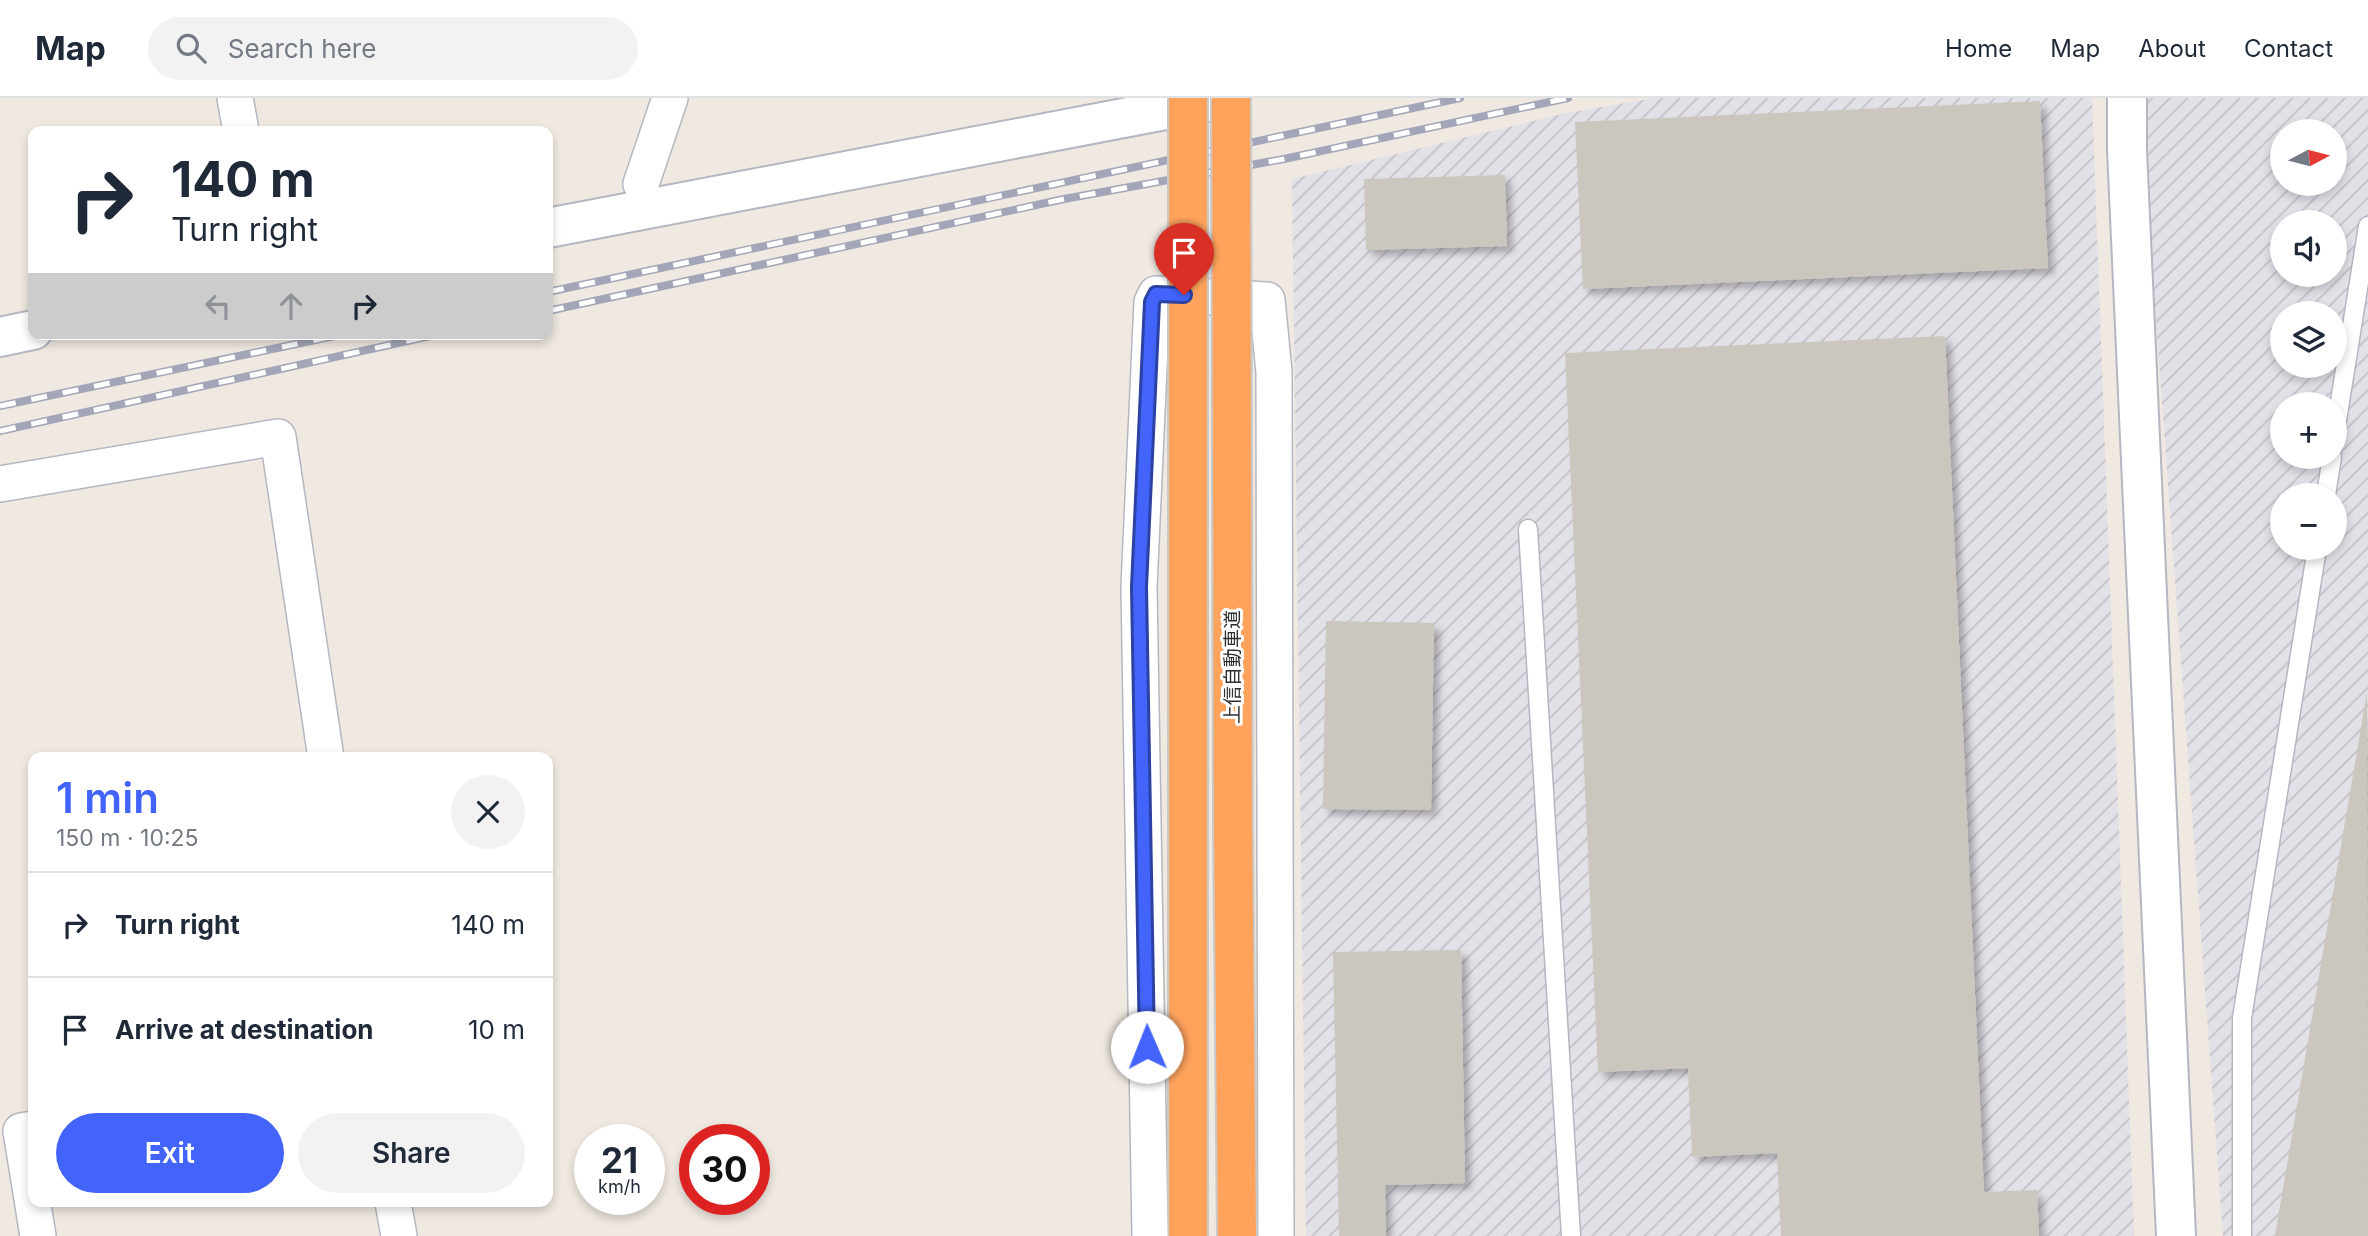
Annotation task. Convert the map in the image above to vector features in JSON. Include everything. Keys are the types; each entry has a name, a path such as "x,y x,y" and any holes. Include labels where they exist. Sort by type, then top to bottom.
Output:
{"highway":[{"path":"1188,98 1188,1236"},
{"name":"上信自動車道","path":"1230,98 1237,1236"}],"street":[{"path":"235,98 240,126"},
{"path":"641,184 670,98"},
{"path":"553,227 1146,106 1230,98"},
{"path":"2127,98 2176,1236"},
{"path":"1150,1236 1139,587 1152,302 1156,294 1267,300 1274,372 1276,1236"},
{"path":"0,337 28,331"},
{"path":"0,484 278,437 325,752"},
{"path":"18,1131 28,1184"},
{"path":"32,1207 38,1236"},
{"path":"395,1207 399,1236"}],"lane":[{"path":"2342,392 2368,226"},
{"path":"1528,529 1571,1236"},
{"path":"2242,1236 2242,1018 2315,560"}],"shaded area":[{"path":"1655,98 2092,98 2134,1236 1306,1236 1292,179 1566,113"},
{"path":"2148,98 2368,98 2368,1236 2223,1236 2144,157"}],"building":[{"path":"2040,101 2048,268 1583,289 1575,122"},
{"path":"1505,175 1507,246 1366,250 1364,179"},
{"path":"1945,336 1984,1192 2037,1190 2039,1236 1781,1236 1777,1153 1692,1157 1688,1068 1598,1072 1565,353"},
{"path":"1326,621 1434,623 1431,810 1323,809"},
{"path":"2367,692 2368,1236 2275,1236"},
{"path":"1461,950 1465,1183 1385,1185 1386,1236 1339,1236 1333,952"}],"railway":[{"path":"553,291 1460,98"},
{"path":"553,310 1064,199 1284,159 1568,98"},
{"path":"0,406 315,340"},
{"path":"0,431 412,340"}],"route":[{"path":"1147,1047 1139,587 1152,302 1156,294 1184,295"}]}
